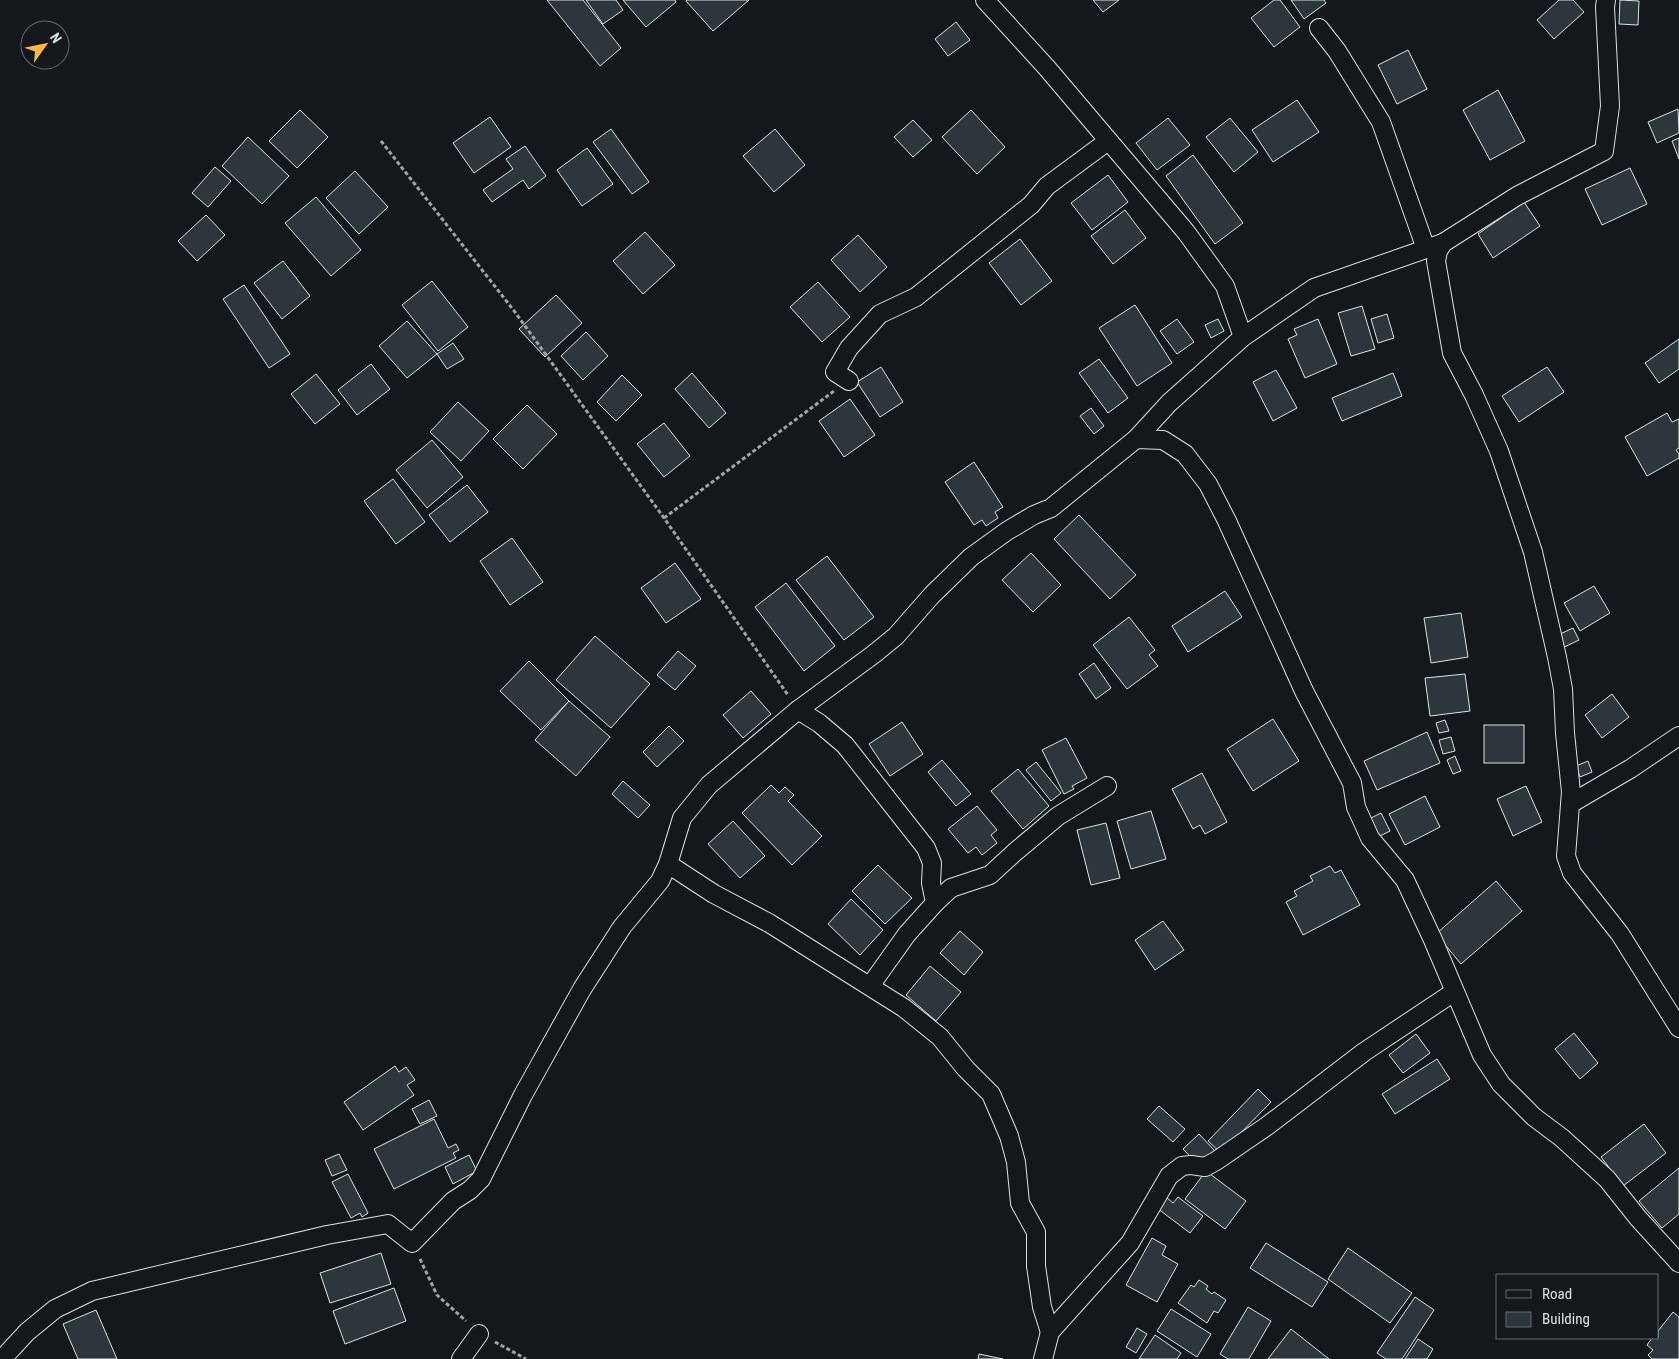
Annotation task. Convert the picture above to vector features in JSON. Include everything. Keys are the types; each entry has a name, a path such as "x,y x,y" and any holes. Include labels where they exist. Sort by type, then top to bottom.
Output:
{"street":[{"path":"986,0 1047,68 1186,232 1225,286 1243,337"},
{"path":"2,1359 26,1332 55,1309 92,1291 327,1235 388,1224 412,1242 453,1201 470,1190 482,1179 523,1094 582,989 622,927 660,881 668,864 682,818 709,785 798,710 896,636 932,595 972,557 1007,531 1034,515 1051,508 1136,439 1168,403 1243,337 1314,288 1443,243 1517,196 1604,150 1610,106 1606,0"},
{"path":"1319,28 1337,51 1381,122 1426,249"},
{"path":"849,381 835,372 849,348 880,314 916,297 1031,204 1047,186 1108,141"},
{"path":"1443,243 1438,251 1436,261 1452,353 1474,395 1499,451 1533,552 1563,689 1571,792 1566,856 1572,873 1620,934 1679,1028"},
{"path":"1136,439 1163,440 1185,454 1208,484 1227,521 1304,691 1332,741 1352,783 1356,807 1370,838 1405,880 1482,1055 1501,1084 1534,1117 1562,1138 1607,1179 1638,1218 1679,1263"},
{"path":"798,710 819,723 845,746 926,848 932,863 931,883 935,903"},
{"path":"1570,804 1630,769 1679,736"},
{"path":"870,986 907,934 951,888 990,875 1058,816 1107,786"},
{"path":"668,864 714,894 769,923 904,1008 940,1037 966,1069 991,1094 1009,1136 1016,1162 1020,1203 1036,1232 1036,1266 1042,1307 1050,1332"},
{"path":"1043,1359 1050,1332 1130,1243 1168,1176 1182,1166 1205,1167 1216,1161 1267,1126 1364,1052 1454,992"},
{"path":"461,1359 479,1334"}],"path":[{"path":"382,141 515,312 664,518 798,710"},
{"path":"664,518 849,381"},
{"path":"412,1242 437,1295 479,1334 526,1359"}],"building":[{"path":"547,0 583,0 621,48 600,66"},
{"path":"586,0 616,0 623,10 603,24"},
{"path":"623,0 675,0 676,2 646,27"},
{"path":"687,0 749,0 713,31"},
{"path":"1093,0 1119,0 1103,12"},
{"path":"1274,0 1280,0 1300,27 1274,47 1251,18"},
{"path":"1291,0 1324,0 1326,3 1304,19"},
{"path":"1559,0 1573,0 1584,12 1554,39 1537,20"},
{"path":"1620,0 1639,1 1638,25 1619,24"},
{"path":"956,22 970,40 948,56 935,39"},
{"path":"1408,50 1427,89 1397,104 1378,65"},
{"path":"1498,90 1525,141 1490,160 1463,110"},
{"path":"1297,100 1319,132 1273,162 1252,130"},
{"path":"1678,109 1679,133 1657,143 1648,122"},
{"path":"300,110 328,137 297,168 269,141"},
{"path":"971,110 1005,147 977,174 942,137"},
{"path":"490,117 511,147 474,173 453,143"},
{"path":"1168,118 1190,145 1157,170 1136,143"},
{"path":"1230,118 1258,152 1234,172 1206,137"},
{"path":"913,120 932,140 913,157 894,137"},
{"path":"611,129 649,182 632,194 593,142"},
{"path":"775,129 805,165 774,192 743,156"},
{"path":"248,137 289,176 262,204 222,166"},
{"path":"1679,138 1679,159 1672,141"},
{"path":"525,146 546,176 529,189 523,180 492,202 483,190 513,169 506,159"},
{"path":"587,148 613,184 582,206 557,170"},
{"path":"1193,155 1243,223 1215,244 1166,176"},
{"path":"215,167 231,181 208,207 192,193"},
{"path":"1630,168 1647,204 1602,225 1585,189"},
{"path":"355,171 388,207 359,234 326,198"},
{"path":"1108,175 1128,202 1092,230 1071,203"},
{"path":"316,197 361,250 331,276 285,223"},
{"path":"1524,202 1540,226 1493,258 1478,234"},
{"path":"1125,210 1146,238 1113,264 1091,236"},
{"path":"206,215 225,235 197,261 178,241"},
{"path":"645,232 675,265 643,294 613,261"},
{"path":"858,235 887,267 860,292 831,260"},
{"path":"1020,239 1052,281 1021,305 989,263"},
{"path":"283,261 310,296 282,319 254,283"},
{"path":"432,281 468,327 438,351 402,305"},
{"path":"818,282 850,317 822,342 790,307"},
{"path":"244,285 290,354 269,368 223,299"},
{"path":"556,295 582,323 545,357 519,329"},
{"path":"1135,305 1172,363 1137,386 1099,328"},
{"path":"1362,306 1375,349 1351,356 1338,313"},
{"path":"1387,314 1394,338 1378,343 1371,319"},
{"path":"1177,319 1194,342 1177,354 1160,331"},
{"path":"1218,319 1224,331 1211,338 1205,325"},
{"path":"1318,319 1337,364 1305,378 1288,339 1297,335 1294,329"},
{"path":"407,321 437,354 407,378 379,346"},
{"path":"586,332 608,356 583,380 561,356"},
{"path":"1679,339 1679,369 1659,383 1645,363"},
{"path":"453,343 464,359 447,369 437,354"},
{"path":"1099,359 1128,398 1108,413 1079,373"},
{"path":"371,364 390,389 357,415 338,390"},
{"path":"881,367 903,402 880,417 857,382"},
{"path":"1547,367 1564,392 1519,422 1502,396"},
{"path":"1276,370 1297,408 1273,421 1253,382"},
{"path":"692,373 726,413 709,428 675,389"},
{"path":"1393,373 1402,396 1342,421 1332,398"},
{"path":"316,374 340,404 315,424 291,394"},
{"path":"622,375 642,395 616,421 597,402"},
{"path":"850,399 875,435 844,457 819,421"},
{"path":"458,402 489,431 461,461 430,432"},
{"path":"527,405 557,434 523,469 493,439"},
{"path":"1091,408 1104,426 1094,434 1080,416"},
{"path":"1667,413 1672,422 1679,419 1679,448 1676,450 1679,458 1647,476 1625,437"},
{"path":"664,423 690,456 664,477 637,444"},
{"path":"432,440 463,477 427,508 396,470"},
{"path":"974,462 1003,507 995,512 998,518 986,526 982,520 974,525 945,482"},
{"path":"393,479 425,522 396,544 364,501"},
{"path":"467,485 488,512 450,542 429,515"},
{"path":"1079,515 1136,575 1110,599 1054,539"},
{"path":"512,538 543,582 510,605 480,561"},
{"path":"1031,553 1061,585 1033,612 1002,580"},
{"path":"827,556 874,617 844,640 796,580"},
{"path":"675,563 701,599 666,623 641,588"},
{"path":"786,583 835,646 804,671 755,607"},
{"path":"1594,586 1610,613 1580,631 1564,603"},
{"path":"1225,591 1242,617 1188,652 1172,626"},
{"path":"1461,613 1468,657 1431,663 1424,618"},
{"path":"1129,617 1155,650 1149,655 1158,666 1127,689 1093,645"},
{"path":"1573,628 1579,640 1562,648 1556,636"},
{"path":"595,636 650,684 611,728 556,680"},
{"path":"678,651 696,666 675,690 657,675"},
{"path":"529,661 569,701 541,730 500,691"},
{"path":"1094,663 1111,688 1096,699 1079,674"},
{"path":"1465,674 1470,711 1430,716 1425,678"},
{"path":"751,691 771,714 743,738 723,715"},
{"path":"1612,694 1629,717 1602,738 1585,715"},
{"path":"569,701 610,737 576,776 535,740"},
{"path":"1273,719 1299,761 1253,791 1227,749"},
{"path":"1445,720 1449,731 1439,733 1436,723"},
{"path":"902,722 923,754 890,776 869,744"},
{"path":"1484,725 1524,725 1524,763 1484,763"},
{"path":"669,726 684,741 657,767 643,752"},
{"path":"1427,732 1440,763 1377,790 1364,761"},
{"path":"1451,737 1455,751 1443,754 1439,740"},
{"path":"1066,738 1087,778 1072,786 1074,789 1064,794 1042,750"},
{"path":"1455,756 1461,771 1453,774 1447,760"},
{"path":"942,760 971,794 956,806 928,772"},
{"path":"1588,761 1592,772 1580,777 1576,766"},
{"path":"1036,762 1061,793 1051,801 1026,770"},
{"path":"1018,769 1049,806 1023,829 991,791"},
{"path":"1202,773 1227,822 1205,834 1200,825 1193,829 1172,789"},
{"path":"623,781 650,805 638,818 612,794"},
{"path":"771,785 779,793 785,787 794,795 788,801 822,836 792,865 742,813"},
{"path":"1526,786 1542,822 1513,836 1497,799"},
{"path":"1425,796 1440,827 1405,845 1389,814"},
{"path":"977,806 997,830 991,835 997,843 982,855 976,847 968,853 948,829"},
{"path":"1151,811 1166,859 1131,869 1117,821"},
{"path":"1381,813 1390,831 1378,837 1369,819"},
{"path":"733,821 765,856 740,878 708,844"},
{"path":"1106,823 1120,878 1091,885 1077,830"},
{"path":"878,865 912,898 885,924 852,891"},
{"path":"1330,866 1335,873 1341,870 1360,905 1303,935 1286,902 1297,896 1294,891 1313,881 1310,876"},
{"path":"1496,881 1522,911 1461,964 1436,934"},
{"path":"851,899 883,930 860,955 828,924"},
{"path":"1163,921 1184,950 1155,970 1135,940"},
{"path":"960,931 983,952 964,975 940,953"},
{"path":"930,966 961,992 936,1021 906,995"},
{"path":"1574,1033 1598,1063 1580,1079 1555,1049"},
{"path":"1416,1034 1430,1053 1403,1073 1389,1055"},
{"path":"1437,1059 1450,1079 1395,1114 1382,1094"},
{"path":"395,1066 399,1072 406,1067 415,1080 407,1085 414,1095 363,1130 344,1102"},
{"path":"1258,1089 1271,1102 1221,1153 1208,1141"},
{"path":"429,1100 437,1116 420,1124 412,1109"},
{"path":"1159,1106 1185,1129 1173,1142 1147,1119"},
{"path":"434,1119 448,1148 456,1144 459,1150 453,1153 456,1158 394,1189 374,1149"},
{"path":"1644,1124 1666,1153 1623,1186 1601,1157"},
{"path":"1199,1134 1216,1152 1200,1167 1183,1149"},
{"path":"339,1154 347,1170 332,1176 325,1160"},
{"path":"469,1155 477,1171 453,1184 445,1167"},
{"path":"1679,1168 1679,1214 1662,1228 1639,1201"},
{"path":"1206,1171 1246,1201 1225,1229 1185,1199"},
{"path":"348,1174 368,1213 362,1217 360,1213 351,1218 332,1182"},
{"path":"1166,1197 1173,1203 1178,1197 1203,1216 1190,1233 1157,1208"},
{"path":"1152,1238 1166,1246 1162,1255 1178,1264 1157,1302 1126,1285"},
{"path":"1266,1243 1328,1282 1312,1307 1250,1268"},
{"path":"1348,1248 1412,1293 1390,1323 1328,1279"},
{"path":"381,1253 391,1284 330,1303 320,1273"},
{"path":"1199,1280 1208,1286 1206,1289 1212,1294 1214,1292 1226,1300 1218,1313 1214,1311 1207,1323 1178,1303 1191,1285 1194,1287"},
{"path":"394,1288 406,1321 345,1344 333,1311"},
{"path":"1415,1297 1434,1310 1402,1359 1386,1359 1377,1353"},
{"path":"1248,1307 1271,1321 1249,1359 1228,1359 1220,1354"},
{"path":"1171,1309 1211,1334 1197,1357 1157,1331"},
{"path":"96,1310 117,1359 78,1359 63,1324"},
{"path":"1673,1312 1679,1317 1679,1359 1652,1359 1648,1355 1653,1350 1647,1345 1651,1339 1659,1339 1659,1330"},
{"path":"1137,1328 1147,1334 1136,1353 1126,1347"},
{"path":"1291,1329 1329,1359 1268,1359"},
{"path":"1155,1335 1181,1353 1177,1359 1139,1359"},
{"path":"1418,1339 1433,1349 1427,1359 1405,1359"},
{"path":"979,1354 1003,1359 978,1359"}]}
